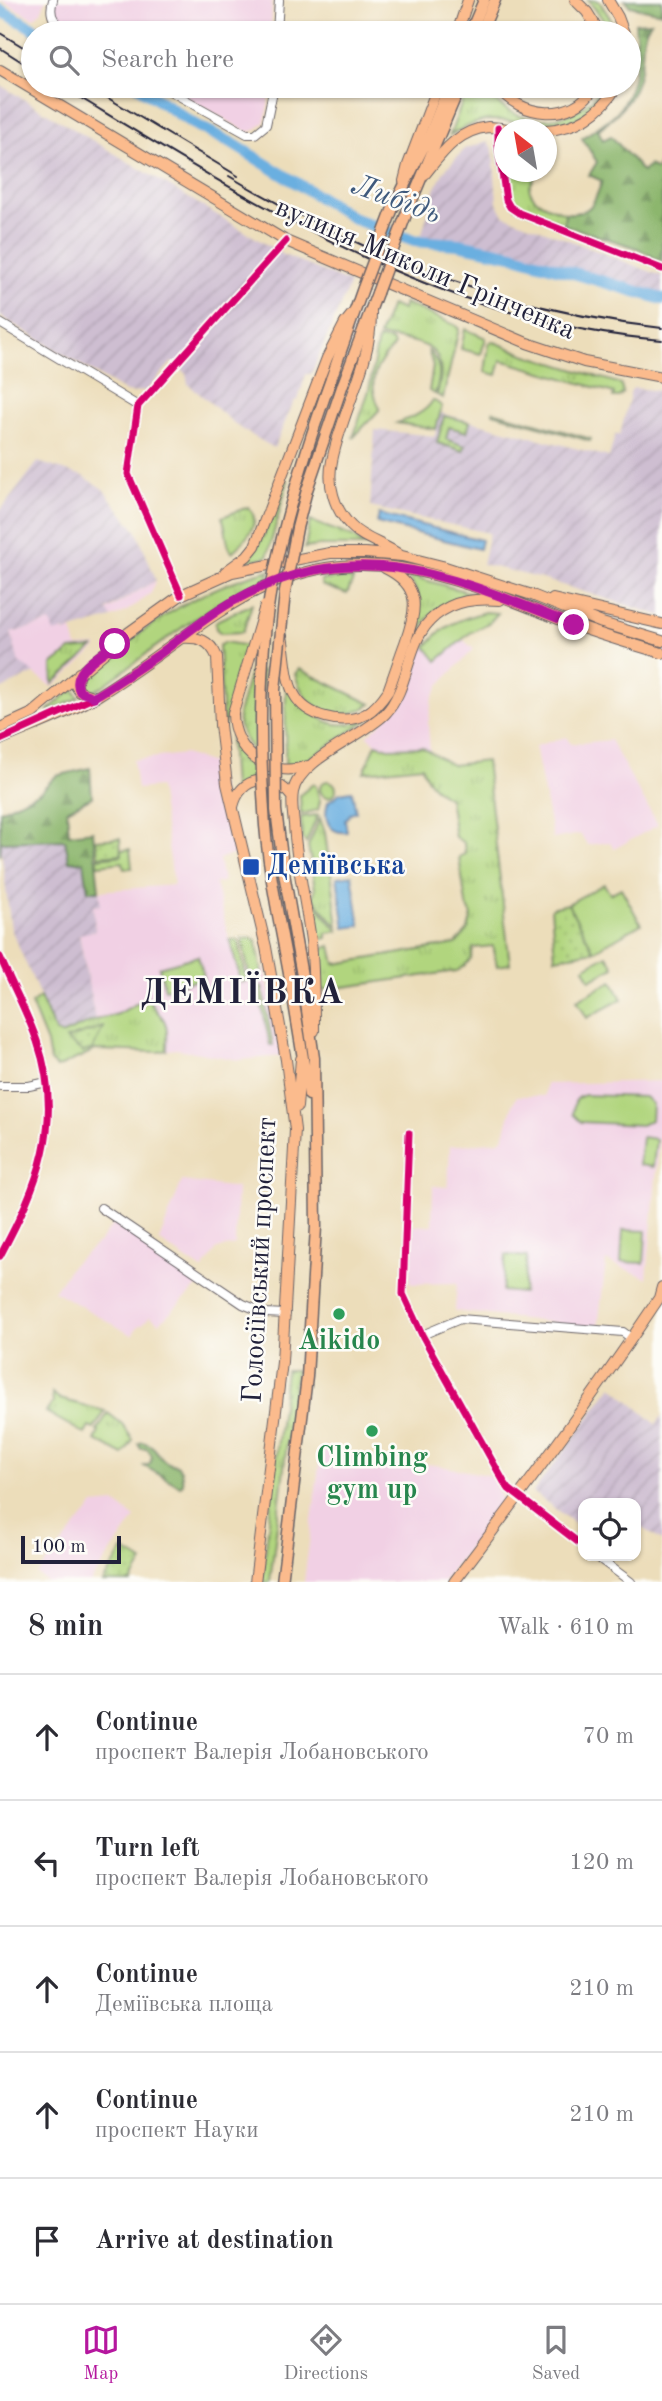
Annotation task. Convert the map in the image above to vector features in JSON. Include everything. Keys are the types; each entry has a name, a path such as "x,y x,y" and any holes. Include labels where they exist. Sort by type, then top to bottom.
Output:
{"highway":[{"path":"475,21 484,0"},
{"path":"487,21 495,0"},
{"path":"435,135 446,98"},
{"path":"435,135 454,98"},
{"name":"Голосіївський проспект","path":"316,1139 271,876 264,812 262,687 274,575 302,460 363,288 393,208 435,135"},
{"name":"Голосіївський проспект","path":"282,1582 309,1349 316,1227 316,1139 314,1058 276,810 275,690 280,629 297,528 307,490 435,135"}],"main road":[{"path":"461,21 468,0"},
{"path":"575,0 593,21"},
{"path":"608,0 620,21"},
{"name":"вулиця Миколи Грінченка","path":"0,70 21,83"},
{"name":"вулиця Миколи Грінченка","path":"47,98 286,241 527,343 584,362 662,377"},
{"path":"403,187 434,98"},
{"path":"509,98 515,104 533,112 544,113 565,110 585,98"},
{"path":"557,129 570,127 590,117 610,98"},
{"path":"422,177 459,137 472,130 494,128"},
{"path":"371,307 367,349 332,462 332,486 336,506 351,526 402,556"},
{"path":"0,728 33,713 151,614 219,576 247,556 255,546 327,358 345,323 356,309"},
{"path":"219,576 247,568 330,553 402,556 532,595 602,623 662,641"},
{"path":"280,629 287,673 295,696 309,710 339,719 365,714 382,701 388,691 415,613 412,594 401,578 377,565"},
{"path":"0,740 94,697 215,613 268,584 328,567 377,565 440,576 610,638 662,653"},
{"path":"221,741 233,713 274,575"},
{"path":"532,595 662,624"},
{"path":"314,1058 312,954 294,834 292,797 300,777 312,765 378,720 392,705 399,694 421,633 437,614 448,607 472,600 515,602"},
{"name":"Голосіївський проспект","path":"181,638 201,639 213,648 217,657 221,741 232,811 268,957 295,1130 286,1314 255,1582"},
{"path":"79,673 76,686 80,692 94,697"},
{"path":"233,713 235,734 258,762 278,770 289,771 312,765"},
{"path":"232,811 239,792 258,780 269,779 279,783 292,797"},
{"path":"295,1130 302,1048"},
{"path":"454,1582 520,1496 631,1338 662,1289"}],"street":[{"path":"53,0 50,10 54,21"},
{"path":"278,21 279,0"},
{"path":"182,98 241,133 254,134 264,127 269,118 272,98"},
{"path":"503,182 506,200 510,207 519,213 662,269"},
{"path":"181,595 128,474 138,406 286,241"},
{"path":"0,323 138,406"},
{"path":"0,957 38,1044 47,1082 49,1122 43,1161 27,1204 0,1256"},
{"path":"0,1086 29,1086 47,1082"},
{"path":"409,1133 403,1294 422,1335 504,1482 578,1542"},
{"path":"101,1208 243,1304 265,1313 286,1314"},
{"path":"422,1335 460,1319 623,1332 631,1338"},
{"path":"603,1561 631,1582"}],"shaded area":[{"path":"0,0 46,0 41,12 33,18"},
{"path":"55,0 272,0 271,21 59,21 53,6"},
{"path":"0,85 284,255 350,283 311,374 306,374 298,400 294,401 274,448 241,429 188,384 186,374 172,362 147,390 126,392 0,316"},
{"path":"188,98 268,98 264,123 247,132"},
{"path":"487,141 493,149 497,202 504,215 662,276 662,297 508,252 421,237 433,194 444,171 465,149"},
{"path":"631,390 662,391 662,616 539,578 482,564 489,533 370,507 375,430 435,436 440,413 609,457 615,435 620,435"},
{"path":"38,462 83,476 103,489 137,532 156,580 107,610 112,618 65,632 54,633 50,622 11,633 19,663 35,673 0,690 0,511"},
{"path":"156,580 151,593 127,611 112,618 107,611"},
{"path":"50,622 65,632 72,630 77,647 97,648 53,687 19,664 11,633"},
{"path":"462,639 474,649 439,685 432,700 428,724 430,751 422,747 382,747 367,736 396,709 409,687 422,647 426,647 437,660"},
{"path":"566,737 571,744 610,740 658,825 614,849 610,842 588,845 580,834 553,839 535,746"},
{"path":"184,754 215,764 235,854 219,859 223,882 215,883 237,970 265,969 282,1056 239,1060 177,1049 167,1050 167,1033 148,998 118,1014 95,1020 79,933 95,931 93,906 100,905 99,891 174,885 159,787 137,789 133,760"},
{"path":"90,835 101,905 93,906 95,931 79,934 95,1020 61,1035 55,1031 11,929 0,842"},
{"path":"662,1081 647,1278 606,1261 598,1328 455,1311 457,1283 410,1284 410,1226 432,1225 433,1186 448,1187 450,1146 500,1141 517,1096 545,1096 546,1084"},
{"path":"182,1181 237,1188 235,1245 217,1249 202,1270 159,1241"},
{"path":"115,1222 202,1282 159,1323 150,1316 132,1335 54,1291 72,1265 99,1242"},
{"path":"612,1386 656,1424 662,1416 662,1541 641,1527 641,1498 578,1498 578,1526 533,1492"},
{"path":"321,1450 441,1466 492,1476 503,1503 443,1582 304,1582"},
{"path":"115,1503 135,1518 90,1582 47,1582 37,1574 94,1505"}],"green space":[{"path":"588,0 599,1 611,21 603,21"},
{"path":"625,0 662,0 662,13 630,6"},
{"path":"651,22 644,35 641,61 641,23"},
{"path":"464,98 493,98 509,111 525,117 543,119 494,119 470,125 450,135"},
{"path":"592,98 601,98 584,115 557,124 557,119 543,119 560,117 576,111"},
{"path":"626,98 630,98 616,115 598,130 603,140 611,136 643,172 649,165 656,170 659,165 662,167 662,262 637,248 564,225 565,213 581,212 591,206 602,181 589,175 597,162 582,138 609,119"},
{"path":"508,182 532,182 529,188 535,198 565,213 564,225 516,207 511,201"},
{"path":"404,303 459,329 443,398 437,395 440,364 436,354 419,344 379,336 391,305 403,310"},
{"path":"465,329 486,338 481,354 461,349"},
{"path":"378,339 392,341 394,346 377,368 373,383 380,409 353,438 369,390"},
{"path":"492,341 524,354 621,384 623,393 619,397 613,397 614,393 501,360 497,375 485,372 489,344"},
{"path":"428,350 436,360 439,370 435,394 429,391 433,366"},
{"path":"433,400 442,406 436,429 397,423 422,412"},
{"path":"493,411 591,439 590,441"},
{"path":"444,416 470,422 467,432 449,427 446,439 465,446 463,451 437,443"},
{"path":"283,480 288,481 267,557 246,561 265,533"},
{"path":"248,507 254,519 253,525 247,537 232,552 222,517"},
{"path":"310,521 351,536 366,546 305,548"},
{"path":"270,570 267,579 202,614 100,688 92,692 86,690 83,683 86,677 171,612 217,588"},
{"path":"407,575 475,594 452,601 436,610 424,624 413,645 410,644 419,608 416,592"},
{"path":"321,580 353,580 347,594 321,585"},
{"path":"252,604 243,632 221,633 216,629 215,623 218,620"},
{"path":"485,612 498,613 490,622 470,633 437,661 426,647 452,624"},
{"path":"224,642 249,646 223,728 219,646"},
{"path":"93,648 53,684 52,665 71,650"},
{"path":"257,648 257,670 262,671 259,757 244,737 238,714"},
{"path":"299,669 371,704 347,714 325,712 307,698 300,687 295,674"},
{"path":"286,685 306,707 326,721 350,724 379,712 304,762 285,766"},
{"path":"73,689 79,698 48,712 48,710"},
{"path":"230,740 245,759 258,767 259,773 233,789"},
{"path":"376,744 389,748 422,747 452,765 486,761 510,964 497,966 493,946 473,948 469,961 457,971 322,990 320,949 331,946 335,964 456,944 468,930 472,915 466,904 459,857 465,854 464,843 455,837 449,798 432,785 422,766 364,772"},
{"path":"90,768 92,797 67,810 69,834 93,831 99,891 88,891 84,862 69,861 65,840 1,842 0,856 0,811 40,792 56,776"},
{"path":"328,781 334,783 334,795 328,797 322,795 320,789 322,783"},
{"path":"313,784 320,801 318,810 301,814 300,795"},
{"path":"318,815 306,843 302,838 301,817"},
{"path":"320,818 329,863 312,867 308,846"},
{"path":"120,838 121,854 98,856 96,840"},
{"path":"130,849 132,868 124,869 123,862 98,865 98,858 122,855 122,850"},
{"path":"326,868 331,872 338,927 313,898 315,889 312,870"},
{"path":"604,884 610,894 621,888 641,924 594,951 568,904"},
{"path":"312,900 338,931 327,933 327,938 318,940"},
{"path":"568,904 594,951 555,958 551,908"},
{"path":"252,938 256,941 262,971 259,977 250,980 242,939"},
{"path":"230,940 238,940 247,981 241,982"},
{"path":"607,955 614,967 590,980 584,968"},
{"path":"198,956 204,978 165,989 159,967"},
{"path":"612,981 622,999 587,1018 577,1000"},
{"path":"262,986 273,1045 270,1045 258,987"},
{"path":"40,997 55,1031 61,1035 95,1020 118,1014 148,997 164,1019 167,1050 95,1050 57,1068 50,1061 47,1043 31,1004"},
{"path":"103,1027 93,1049 83,1052 66,1039"},
{"path":"585,1095 645,1097 652,1104 651,1120 641,1125 581,1122 573,1114 574,1107 577,1099"},
{"path":"642,1137 656,1139 653,1167 639,1165"},
{"path":"623,1230 646,1231 644,1263 621,1262"},
{"path":"506,1255 527,1257 523,1293 502,1291"},
{"path":"286,1370 296,1370 270,1582 262,1582"},
{"path":"52,1393 60,1399 105,1411 94,1429 89,1427 85,1434 46,1412 53,1403"},
{"path":"108,1413 122,1424 133,1440 123,1455 95,1440 99,1432 97,1431"},
{"path":"142,1442 153,1447 165,1461 177,1465 181,1470 183,1484 180,1486 144,1466 150,1464 152,1456 147,1449 141,1449 138,1444"},
{"path":"123,1550 143,1562 131,1582 103,1582"}],"water":[{"path":"379,514 481,540 479,549 377,523"},
{"path":"352,791 356,812 352,812 345,820 347,832 331,828 326,814 328,802 340,793"},
{"path":"352,875 360,926 345,928 337,877"}],"waterway":[{"name":"Либідь","path":"0,10 21,22"},
{"name":"Либідь","path":"156,98 192,123 233,144 355,219 414,241 458,244 512,255 662,299"}],"railway":[{"path":"0,33 21,46"},
{"path":"0,48 21,61"},
{"path":"81,98 275,212 422,282 499,309 579,329 662,340"},
{"path":"108,98 238,176"},
{"path":"229,176 331,231 438,275 548,308 662,328"}],"cycle path":[{"path":"503,182 506,200 510,207 519,213 662,269"},
{"path":"181,595 128,474 138,406 286,241"},
{"path":"0,740 95,697"},
{"path":"0,957 37,1041 45,1071 48,1099 48,1126 36,1178 0,1256"},
{"path":"409,1133 403,1294 422,1335 504,1482 509,1489 578,1542"}],"place":[{"name":"Деміївська","path":"251,867"},
{"name":"Aikido","path":"339,1314"},
{"name":"Climbing gym up","path":"372,1431"}],"district":[{"name":"ДЕМІЇВКА","path":"243,993"}],"route":[{"path":"115,644 79,673 76,686 80,692 94,697 140,668 215,613 268,584 299,573 349,565 399,567 440,576 574,625"}]}
